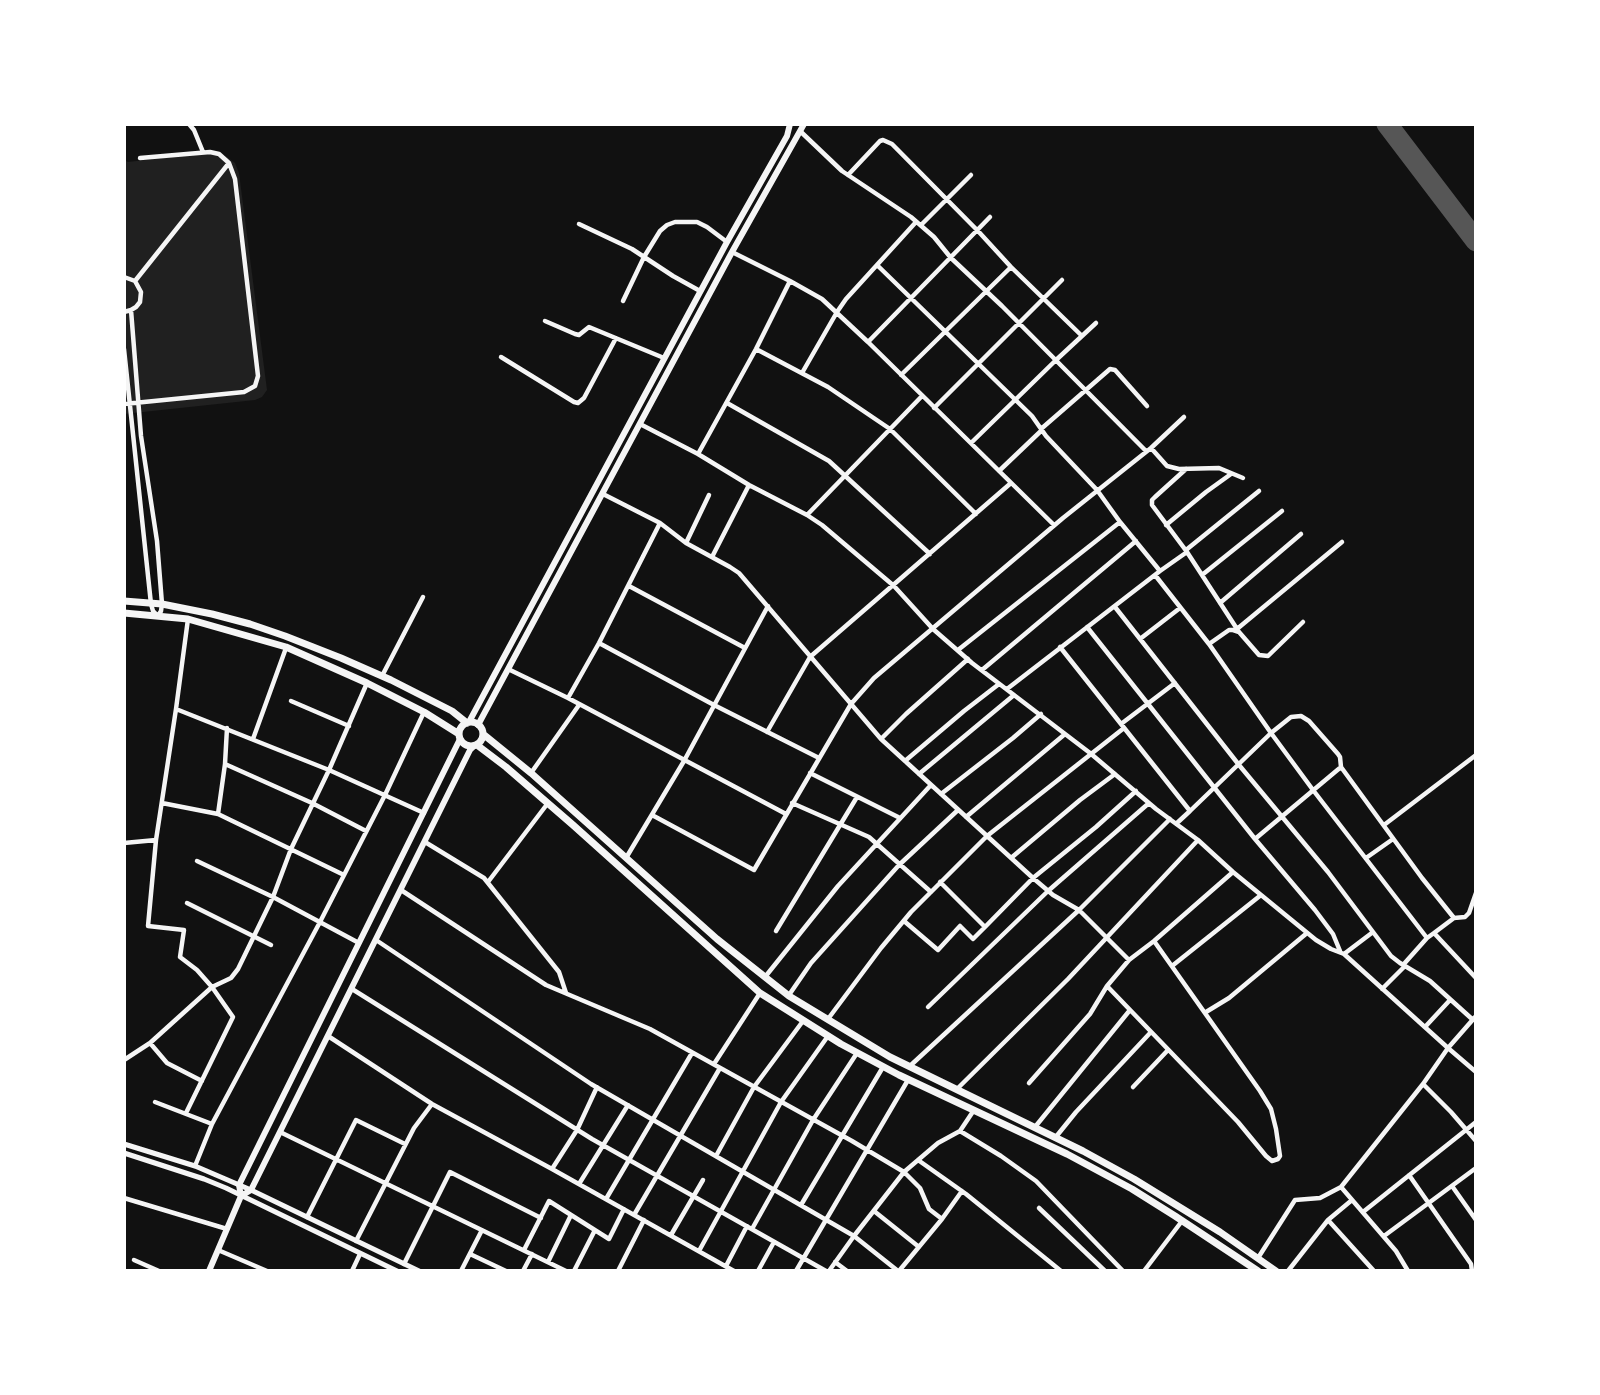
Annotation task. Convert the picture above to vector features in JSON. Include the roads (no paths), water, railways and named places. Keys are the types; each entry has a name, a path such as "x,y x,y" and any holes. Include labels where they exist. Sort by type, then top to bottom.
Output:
{"highway":[{"path":"124,601 162,604 212,614 273,632 382,676 478,725 483,734 531,773 717,939 789,996 890,1057 911,1065 1134,1179 1276,1271"},
{"path":"124,613 188,619 286,647 367,682 424,712 459,737 465,745 476,745 506,767 760,993 883,1067 1067,1154 1132,1189 1258,1271"},
{"path":"459,737 461,727 468,722"},
{"path":"476,745 483,734"}],"main road":[{"path":"468,722 787,136 790,124"},
{"path":"478,725 732,252 804,124"},
{"path":"632,419 640,424"},
{"path":"499,665 508,669"},
{"path":"209,1271 241,1196 239,1185 459,737"},
{"path":"241,1196 251,1190 470,750 476,745"}],"street":[{"path":"188,124 194,130 203,152"},
{"path":"800,131 848,175 934,237 951,258 1086,391 1167,466 1185,469 1219,468 1243,478"},
{"path":"848,175 880,141 892,144 1082,336"},
{"path":"127,404 244,392 258,382 235,179 229,163 219,154 203,152 140,158"},
{"path":"135,281 229,163"},
{"path":"802,373 836,312 918,223 971,175"},
{"path":"868,342 990,217"},
{"path":"623,302 644,257 660,231 675,222 702,224 727,242"},
{"path":"579,224 644,257 700,292"},
{"path":"732,252 822,299 1054,525"},
{"path":"877,265 1016,399 1097,490 1271,733 1427,938"},
{"path":"901,375 1011,267"},
{"path":"124,277 135,281 139,286 141,298 136,307 124,312"},
{"path":"934,408 1062,280"},
{"path":"698,454 790,281"},
{"path":"124,349 127,404 150,604 158,616 162,604 157,541 141,436 131,310"},
{"path":"545,321 579,335 589,327 665,358"},
{"path":"971,443 1096,323"},
{"path":"501,357 578,402 584,398 616,338"},
{"path":"756,349 858,406 890,429 976,514"},
{"path":"999,471 1042,429 1112,369 1147,406"},
{"path":"807,515 922,396"},
{"path":"727,403 829,461 930,554"},
{"path":"652,815 754,870 850,704 874,678 1054,525 1149,450 1184,417"},
{"path":"640,424 807,515 845,543 894,586 933,629 968,659 1177,823 1307,933 1342,953 1476,1072"},
{"path":"1185,469 1152,500 1152,505 1238,630 1259,654 1268,656 1303,622"},
{"path":"1166,525 1231,474"},
{"path":"767,732 810,657 1011,483"},
{"path":"712,557 749,485"},
{"path":"1007,689 1115,607 1259,491"},
{"path":"603,494 660,523 686,543 739,573 881,740 1048,891 1079,910 1129,960"},
{"path":"686,543 709,495"},
{"path":"1202,575 1282,511"},
{"path":"958,650 1120,522"},
{"path":"568,698 660,523"},
{"path":"1220,603 1301,534"},
{"path":"982,670 1136,541"},
{"path":"1209,643 1229,630 1238,630 1342,542"},
{"path":"629,586 745,648"},
{"path":"382,676 423,597"},
{"path":"626,858 684,761 768,606"},
{"path":"1115,607 1239,765 1315,856 1391,956 1430,981 1474,1018 1341,1187 1320,1198 1295,1200 1258,1258"},
{"path":"1140,639 1180,608"},
{"path":"186,1113 233,1017 197,970 180,957 184,930 148,926 156,840 188,619"},
{"path":"1087,627 1255,839 1315,910 1333,934 1342,953"},
{"path":"599,643 819,758"},
{"path":"253,739 286,647"},
{"path":"1060,647 1190,811"},
{"path":"881,740 906,713 968,659"},
{"path":"508,669 786,814"},
{"path":"124,1060 150,1043 212,987 231,978 237,969 273,897 290,849 367,682"},
{"path":"827,1020 857,978 904,921 987,836 1056,783 1175,683"},
{"path":"905,761 999,684"},
{"path":"919,774 1014,695"},
{"path":"291,701 349,726"},
{"path":"531,773 579,705"},
{"path":"176,709 329,769 424,813"},
{"path":"195,1166 212,1124 344,876 424,712"},
{"path":"941,794 1041,714"},
{"path":"1177,823 1271,733 1291,717 1301,716 1309,721 1338,754 1340,767 1454,918"},
{"path":"218,814 227,728"},
{"path":"965,817 1065,734"},
{"path":"1384,825 1476,755"},
{"path":"225,764 312,803 366,831"},
{"path":"1255,839 1340,767"},
{"path":"810,774 900,818"},
{"path":"1011,858 1115,774"},
{"path":"765,977 838,886 930,786"},
{"path":"904,921 938,950 960,926 973,939 1033,878 1136,791"},
{"path":"776,931 857,797"},
{"path":"162,803 218,814 344,876"},
{"path":"488,882 548,803"},
{"path":"792,803 869,837 930,892"},
{"path":"928,1007 1048,891 1149,803"},
{"path":"789,996 811,963 899,865 958,810"},
{"path":"911,1065 1079,910 1170,819"},
{"path":"1366,858 1393,839"},
{"path":"124,843 156,840"},
{"path":"957,1089 1059,988 1198,840"},
{"path":"425,842 488,882 559,972 566,993"},
{"path":"197,861 360,943"},
{"path":"1029,1083 1090,1014 1107,986 1129,960 1233,872"},
{"path":"940,882 985,927"},
{"path":"401,890 546,985 650,1029 904,1172 920,1188 929,1209 942,1219"},
{"path":"1382,989 1427,938 1454,918 1465,917 1469,913 1476,893"},
{"path":"1172,966 1261,895"},
{"path":"187,903 271,944"},
{"path":"1342,953 1373,932"},
{"path":"1206,1013 1229,998 1307,933"},
{"path":"1434,933 1476,978"},
{"path":"376,940 597,1087 854,1236 899,1271 962,1191"},
{"path":"1107,986 1246,1131 1266,1156 1272,1161 1278,1159 1278,1143 1270,1109 1260,1091 1154,941"},
{"path":"352,989 577,1130 827,1271 904,1172 938,1143 960,1131 974,1110"},
{"path":"714,1065 760,993"},
{"path":"1425,1027 1450,999"},
{"path":"1034,1128 1130,1010"},
{"path":"716,1156 754,1087 803,1020"},
{"path":"1055,1138 1150,1032"},
{"path":"328,1036 432,1104 734,1271"},
{"path":"699,1251 781,1102 829,1036"},
{"path":"150,1043 167,1063 202,1081"},
{"path":"1133,1087 1168,1050"},
{"path":"726,1266 775,1190 813,1120 857,1052"},
{"path":"606,1199 692,1053"},
{"path":"800,1205 883,1067"},
{"path":"634,1215 720,1068"},
{"path":"796,1271 908,1080"},
{"path":"1423,1084 1476,1141"},
{"path":"552,1168 577,1130 597,1087"},
{"path":"155,1102 212,1124"},
{"path":"356,1241 405,1144 432,1104"},
{"path":"579,1184 628,1105"},
{"path":"307,1217 356,1120 405,1144"},
{"path":"1363,1212 1476,1122"},
{"path":"960,1131 1035,1181 1123,1271"},
{"path":"280,1132 566,1271"},
{"path":"124,1144 195,1166 251,1190 419,1271"},
{"path":"124,1153 204,1179 397,1271"},
{"path":"918,1160 962,1191 1061,1271"},
{"path":"1384,1236 1475,1170"},
{"path":"404,1264 450,1172 541,1217"},
{"path":"1409,1175 1471,1264 1472,1271"},
{"path":"671,1236 703,1180"},
{"path":"1452,1186 1476,1220"},
{"path":"1341,1187 1396,1251 1408,1271"},
{"path":"124,1198 228,1229"},
{"path":"1288,1271 1328,1220 1352,1200"},
{"path":"524,1250 549,1201 609,1239 624,1209"},
{"path":"1039,1208 1105,1271"},
{"path":"874,1211 919,1247"},
{"path":"548,1262 571,1215"},
{"path":"618,1271 644,1220"},
{"path":"1144,1271 1182,1220"},
{"path":"1328,1220 1374,1271"},
{"path":"461,1271 482,1230"},
{"path":"574,1271 595,1230"},
{"path":"758,1271 774,1241"},
{"path":"218,1250 267,1271"},
{"path":"352,1271 360,1254"},
{"path":"470,1254 506,1271"},
{"path":"523,1271 532,1254"},
{"path":"134,1260 159,1271"},
{"path":"835,1262 847,1271"}]}
